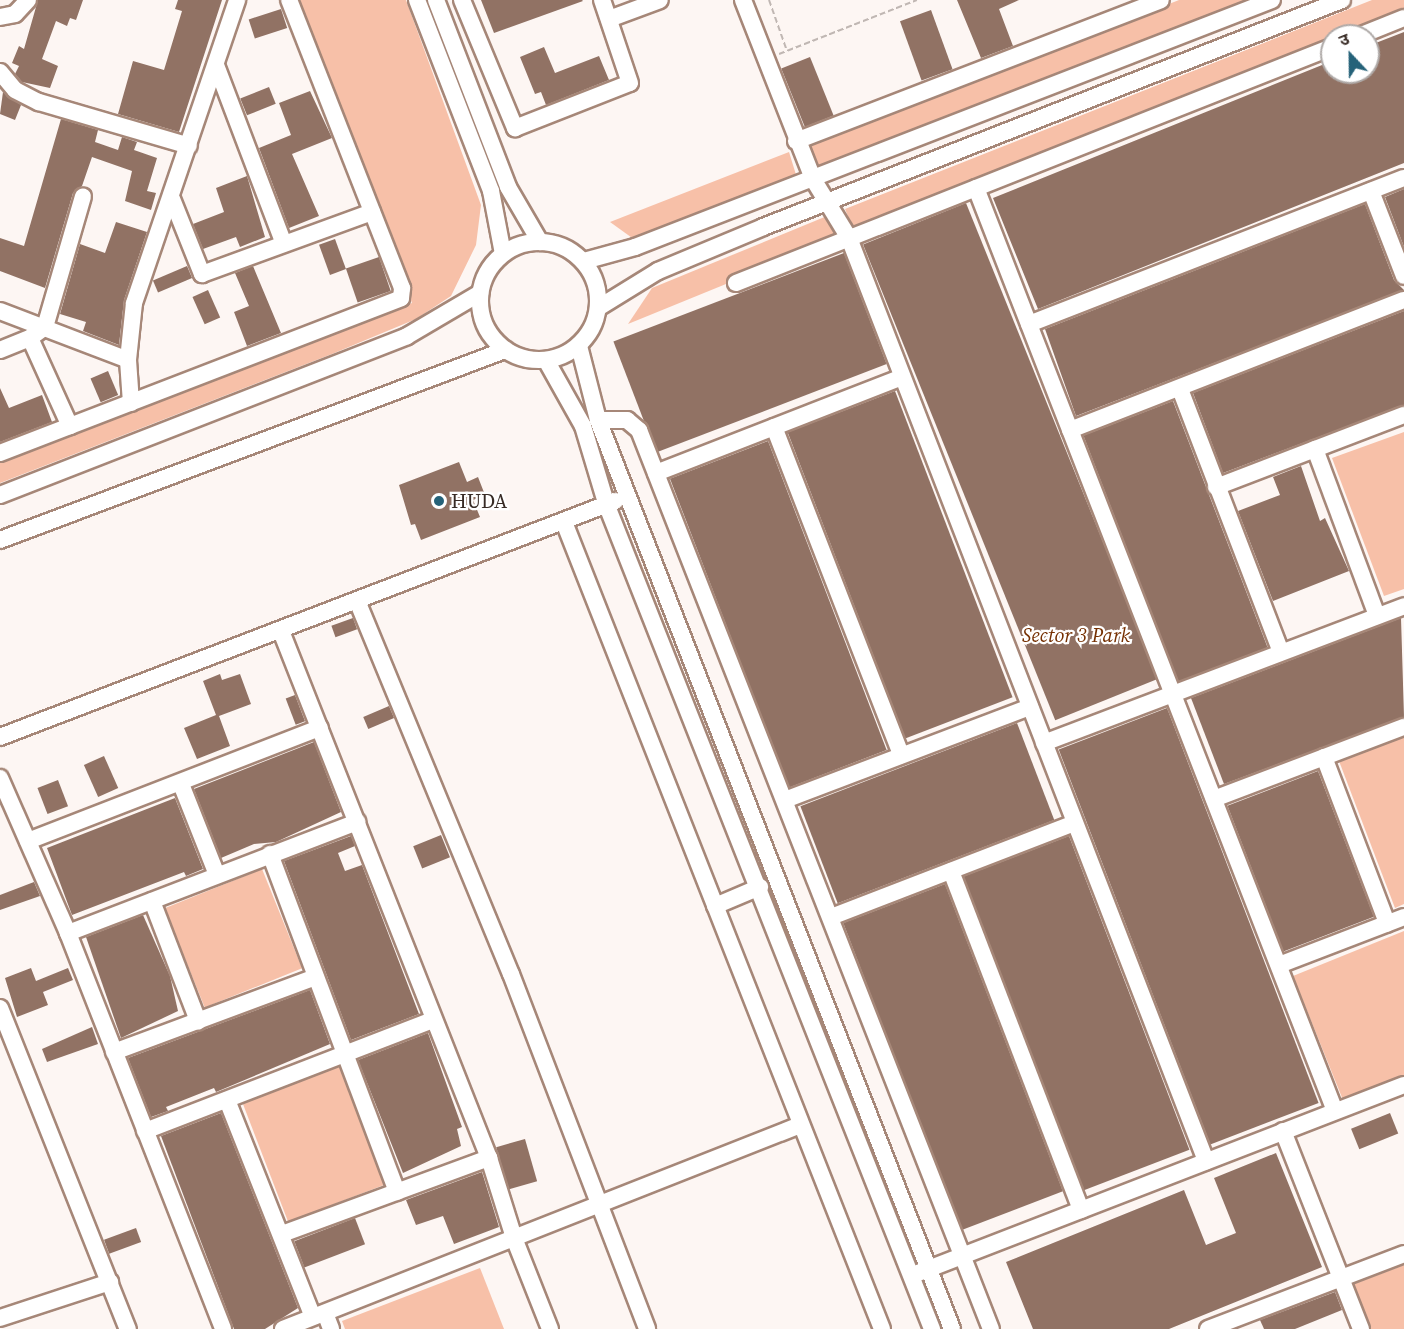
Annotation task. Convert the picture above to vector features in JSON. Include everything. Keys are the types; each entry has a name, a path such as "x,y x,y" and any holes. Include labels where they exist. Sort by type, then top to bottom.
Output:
{"street":[{"path":"0,17 15,14 28,0"},
{"path":"131,403 128,360 134,303 172,198 237,0"},
{"path":"0,453 401,298 402,288 289,0"},
{"path":"417,0 491,191 503,254"},
{"path":"436,0 508,186 540,242"},
{"path":"462,0 515,129 630,83 602,0"},
{"path":"609,19 660,0"},
{"path":"743,0 796,141 813,179 830,201 849,238 1206,1161"},
{"path":"796,141 1161,0"},
{"path":"584,261 634,247 1272,0"},
{"path":"0,540 505,350 546,360 579,346 598,308 658,271 1342,0"},
{"path":"1380,28 1404,18"},
{"path":"736,283 1320,51"},
{"path":"216,65 284,244"},
{"path":"0,72 15,90 39,102 189,146"},
{"path":"1029,324 1404,178"},
{"path":"976,188 1335,1111"},
{"path":"1371,191 1404,276"},
{"path":"0,350 30,338 45,327 83,196"},
{"path":"172,198 202,274 372,212"},
{"path":"505,350 485,325 480,293 488,272 503,254 540,242 557,244 584,261 593,275 598,308"},
{"path":"0,495 407,336 480,293"},
{"path":"1070,430 1404,300"},
{"path":"0,311 128,360"},
{"path":"30,338 70,426"},
{"path":"579,346 598,420 629,494 952,1329"},
{"path":"546,360 583,426 607,506 760,887 932,1329"},
{"path":"656,473 902,377"},
{"path":"1180,389 1281,652"},
{"path":"1216,487 1404,415"},
{"path":"598,420 634,423 656,473 990,1329"},
{"path":"774,427 901,755"},
{"path":"1315,449 1377,616"},
{"path":"0,737 358,603 607,506 629,494"},
{"path":"564,522 882,1329"},
{"path":"358,603 511,974 647,1329"},
{"path":"1044,743 1404,606"},
{"path":"281,631 432,1020 489,1158 514,1238 550,1329"},
{"path":"785,800 1030,707"},
{"path":"28,841 181,784 320,728"},
{"path":"1214,799 1404,728"},
{"path":"1324,757 1387,923"},
{"path":"0,778 68,933 223,1329"},
{"path":"181,784 217,875"},
{"path":"68,933 357,822"},
{"path":"831,917 1075,823"},
{"path":"270,854 397,1192"},
{"path":"951,871 1081,1210"},
{"path":"715,906 760,887"},
{"path":"152,901 198,1021"},
{"path":"1279,965 1404,917"},
{"path":"114,1052 316,977"},
{"path":"0,1008 128,1329"},
{"path":"145,1131 432,1020"},
{"path":"911,1275 1404,1084"},
{"path":"227,1100 282,1234 319,1315 332,1329"},
{"path":"283,1329 514,1238 597,1202 800,1125"},
{"path":"1283,1131 1361,1329"},
{"path":"282,1234 489,1158"},
{"path":"1208,1329 1246,1322 1340,1278 1404,1254"},
{"path":"0,1318 110,1282"}],"path":[{"path":"769,0 787,51 917,0"}],"shaded area":[{"path":"296,0 406,0 481,205 476,245 451,296 416,319 332,354 0,483 0,461 412,303"},
{"path":"1179,0 1253,0 818,171 810,146"},
{"path":"1372,0 1404,0 1404,12 1374,24 1320,24 1320,46 854,231 845,209"},
{"path":"789,152 797,178 635,240 610,222"},
{"path":"827,216 836,239 628,324 652,288"},
{"path":"1404,432 1404,589 1384,596 1332,458"},
{"path":"1404,737 1404,904 1395,908 1339,761"},
{"path":"262,869 302,968 205,1008 165,908"},
{"path":"1404,931 1404,1075 1343,1100 1293,976"},
{"path":"339,1064 385,1184 288,1222 242,1101"},
{"path":"1404,1265 1404,1329 1369,1329 1351,1285"},
{"path":"480,1268 504,1329 345,1329 342,1321"}],"building":[{"path":"38,0 83,0 76,20 70,18 67,26 56,21 42,59 58,66 50,88 22,82 15,74 19,66 12,63 19,46 24,49"},
{"path":"178,0 222,0 179,132 118,114 133,61 164,70 182,11 175,9"},
{"path":"481,0 582,0 583,1 494,33"},
{"path":"957,0 1019,0 999,9 1013,46 981,58"},
{"path":"281,9 287,28 255,39 249,20"},
{"path":"931,10 953,69 922,80 900,21"},
{"path":"1404,32 1404,163 1038,309 993,198 1320,66 1320,84 1380,84 1380,41"},
{"path":"544,47 555,73 599,56 609,80 546,105 541,92 535,94 520,57"},
{"path":"810,57 834,115 805,127 781,69"},
{"path":"269,87 276,104 247,115 240,99"},
{"path":"310,91 332,138 292,154 319,216 289,228 259,148 291,135 279,103"},
{"path":"3,92 21,105 15,120 0,114"},
{"path":"61,119 98,130 95,142 118,150 122,137 137,142 134,150 157,158 147,191 156,193 151,210 125,201 132,171 92,157 82,186 73,193 45,288 0,271 0,238 24,246"},
{"path":"247,176 265,237 240,247 236,237 203,249 193,224 224,212 216,188"},
{"path":"1404,189 1404,247 1385,197"},
{"name":"Sector 3 Park","path":"966,203 1158,679 1055,720 863,245"},
{"path":"1365,204 1394,280 1404,290 1076,416 1045,329"},
{"path":"116,222 147,232 124,300 119,345 83,331 86,322 60,314 80,244 105,253"},
{"path":"335,239 346,269 330,275 319,245"},
{"path":"844,253 887,364 656,453 613,342"},
{"path":"379,257 391,291 358,302 346,268"},
{"path":"187,266 192,278 158,292 153,280"},
{"path":"253,266 281,333 247,346 234,312 249,306 235,273"},
{"path":"208,290 220,317 205,324 192,297"},
{"path":"1404,311 1404,405 1223,473 1193,393"},
{"path":"108,371 118,395 101,402 91,378"},
{"path":"0,388 9,408 42,395 52,422 0,442"},
{"path":"895,391 1013,697 905,738 788,432"},
{"path":"1173,401 1268,647 1178,682 1083,435"},
{"path":"768,441 887,750 789,788 670,479"},
{"name":"HUDA","path":"459,462 467,482 478,477 485,495 473,500 480,517 421,540 415,524 411,525 399,485"},
{"path":"1301,466 1320,521 1325,518 1349,571 1273,601 1238,511 1280,495 1273,477"},
{"path":"353,618 357,629 335,637 331,626"},
{"path":"1401,618 1404,717 1224,784 1191,698"},
{"path":"220,674 222,680 240,674 251,704 219,716 230,746 197,759 184,728 216,715 203,681"},
{"path":"295,695 305,721 296,725 286,699"},
{"path":"389,706 394,718 368,729 363,717"},
{"path":"1167,708 1319,1103 1210,1144 1059,750"},
{"path":"1017,723 1054,820 838,903 800,806"},
{"path":"314,742 341,812 276,842 254,844 221,858 194,789"},
{"path":"104,756 118,788 98,797 84,765"},
{"path":"1318,771 1374,917 1283,951 1227,806"},
{"path":"58,780 68,806 47,814 37,788"},
{"path":"175,798 203,869 186,876 184,872 72,915 47,848"},
{"path":"441,835 450,857 422,868 413,846"},
{"path":"351,836 355,846 338,853 345,871 362,865 419,1014 351,1040 284,861"},
{"path":"1069,836 1189,1150 1084,1190 964,876"},
{"path":"34,882 40,896 0,910 0,895"},
{"path":"945,884 1063,1191 961,1230 843,923"},
{"path":"143,915 170,976 178,1011 121,1038 86,937"},
{"path":"31,968 36,981 68,968 73,980 43,992 48,1005 17,1017 5,978"},
{"path":"310,990 330,1044 216,1092 214,1088 166,1107 168,1111 151,1117 128,1058"},
{"path":"92,1027 98,1044 47,1062 42,1049"},
{"path":"428,1033 462,1127 457,1129 461,1146 403,1173 358,1060"},
{"path":"221,1113 298,1308 265,1329 234,1329 161,1136"},
{"path":"1390,1113 1398,1133 1359,1149 1351,1129"},
{"path":"525,1139 537,1181 508,1190 496,1147"},
{"path":"1276,1153 1322,1267 1169,1329 1033,1329 1006,1262 1184,1190 1206,1245 1236,1233 1214,1178"},
{"path":"482,1172 499,1227 454,1244 443,1216 416,1225 406,1200"},
{"path":"355,1218 365,1244 304,1267 294,1241"},
{"path":"136,1228 141,1242 109,1254 104,1240"},
{"path":"1335,1292 1342,1310 1295,1329 1264,1329 1260,1320"}],"place":[{"name":"HUDA","path":"439,501"}]}
